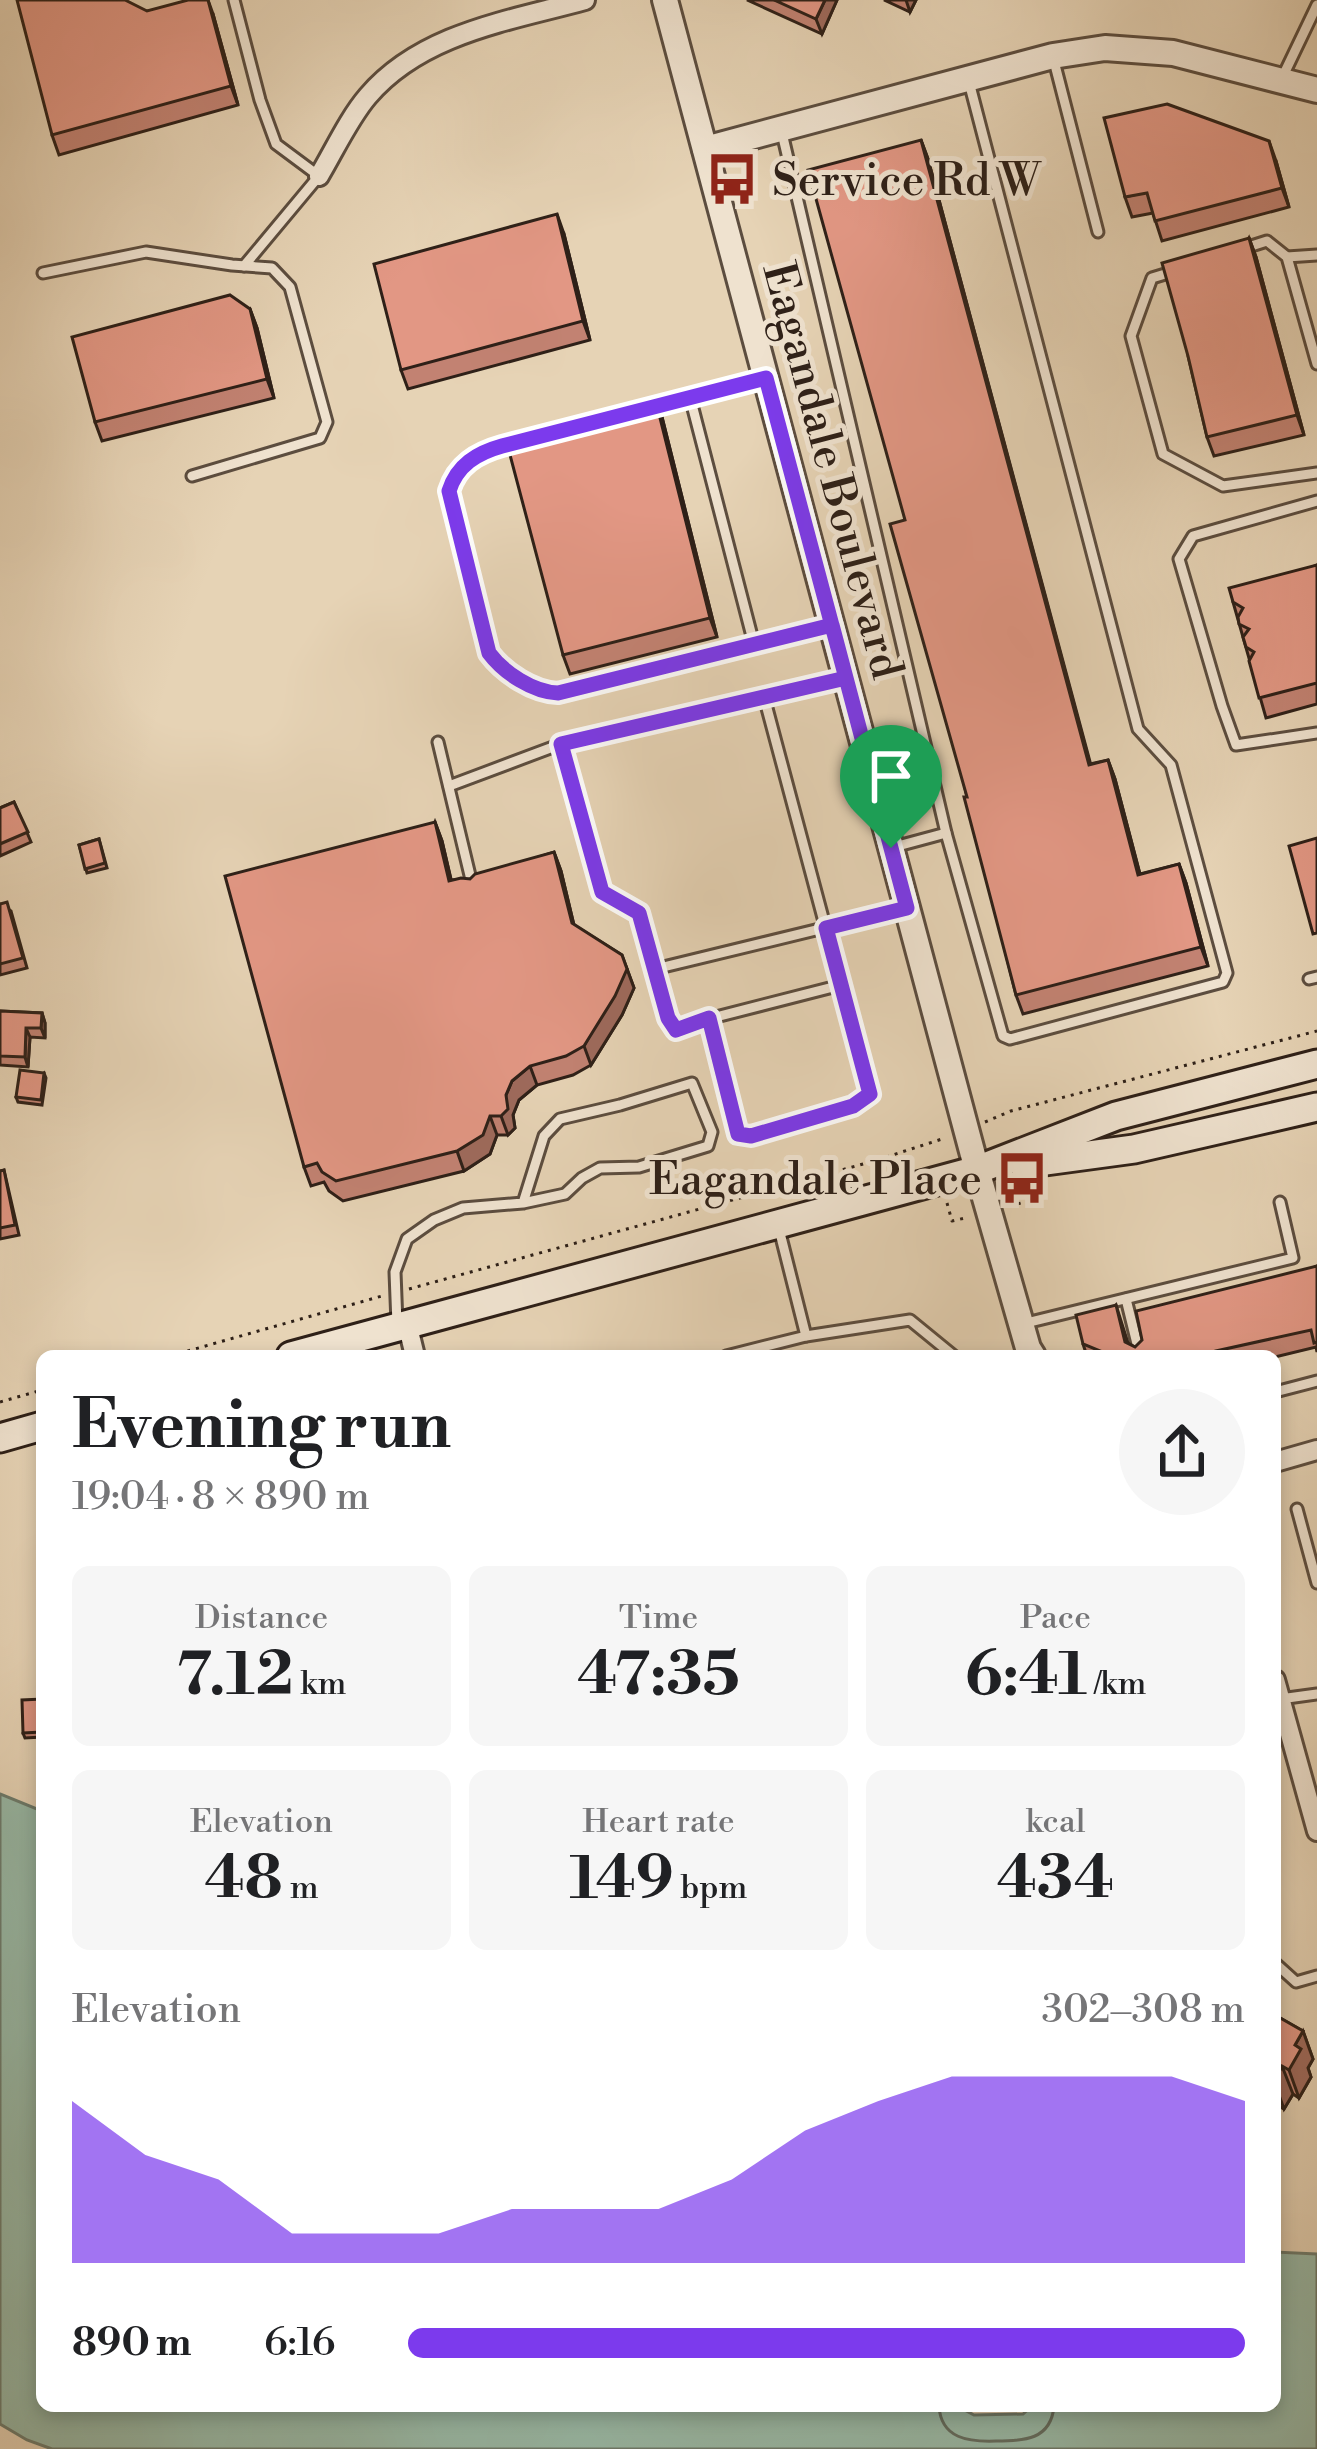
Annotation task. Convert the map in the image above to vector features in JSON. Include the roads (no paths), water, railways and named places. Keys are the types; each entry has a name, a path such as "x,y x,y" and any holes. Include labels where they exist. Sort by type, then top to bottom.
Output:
{"main road":[{"path":"312,1350 977,1169 1116,1116 1317,1064"},
{"path":"977,1169 1134,1149 1317,1107"},
{"path":"0,1438 36,1428"}],"street":[{"path":"319,176 368,97 420,52 463,34 585,0"},
{"name":"Eagandale Boulevard","path":"665,0 977,1169"},
{"path":"705,148 1053,56 1106,48 1174,52 1317,90"},
{"path":"977,1169 1023,1346"},
{"path":"402,1325 412,1350"},
{"path":"1281,1460 1317,1450"},
{"path":"1281,1701 1317,1831"}],"lane":[{"path":"234,0 276,144 319,176 244,266"},
{"path":"1281,81 1317,5"},
{"path":"1053,56 1098,232"},
{"path":"781,128 946,833 1003,1036 1006,1039 1223,982 1227,978 1171,765 1138,729 968,78"},
{"path":"1228,253 1267,241 1287,257 1317,364"},
{"path":"43,273 146,252 272,268 290,286 327,422 320,438 192,476"},
{"path":"1287,257 1317,255"},
{"path":"1190,266 1152,278 1131,336 1163,454 1223,487 1317,472"},
{"path":"628,413 766,378"},
{"path":"690,397 754,644"},
{"path":"523,440 483,451 465,464 449,491 489,653 497,664 533,687 558,693 832,625"},
{"path":"1317,501 1193,536 1180,559 1236,746 1317,733"},
{"path":"449,786 561,744 846,678"},
{"path":"709,1018 738,1134 751,1136 853,1106 870,1094 764,697"},
{"path":"438,742 474,890"},
{"path":"561,744 602,892 639,913 668,1018 676,1030 841,985"},
{"path":"891,848 946,833"},
{"path":"656,969 907,908"},
{"path":"402,1325 394,1272 407,1239 463,1208 523,1203 565,1194 600,1168 640,1167 708,1146 712,1132 692,1083 560,1119 544,1136 523,1203"},
{"path":"1023,1346 1126,1298 1293,1258 1280,1202"},
{"path":"778,1223 806,1336"},
{"path":"1126,1298 1139,1350"},
{"path":"750,1350 910,1320 947,1350"},
{"path":"1281,1390 1317,1381"},
{"path":"1297,1509 1317,1583"},
{"path":"1281,1690 1317,1694"},
{"path":"1281,1968 1296,1982 1317,1976"}],"water":[{"path":"0,1794 36,1809 36,2412 1281,2412 1281,2252 1317,2254 1317,2449 52,2449 0,2424"}],"place":[{"name":"Service Rd W","path":"732,179"},
{"name":"Eagandale Place","path":"1022,1178"}]}
